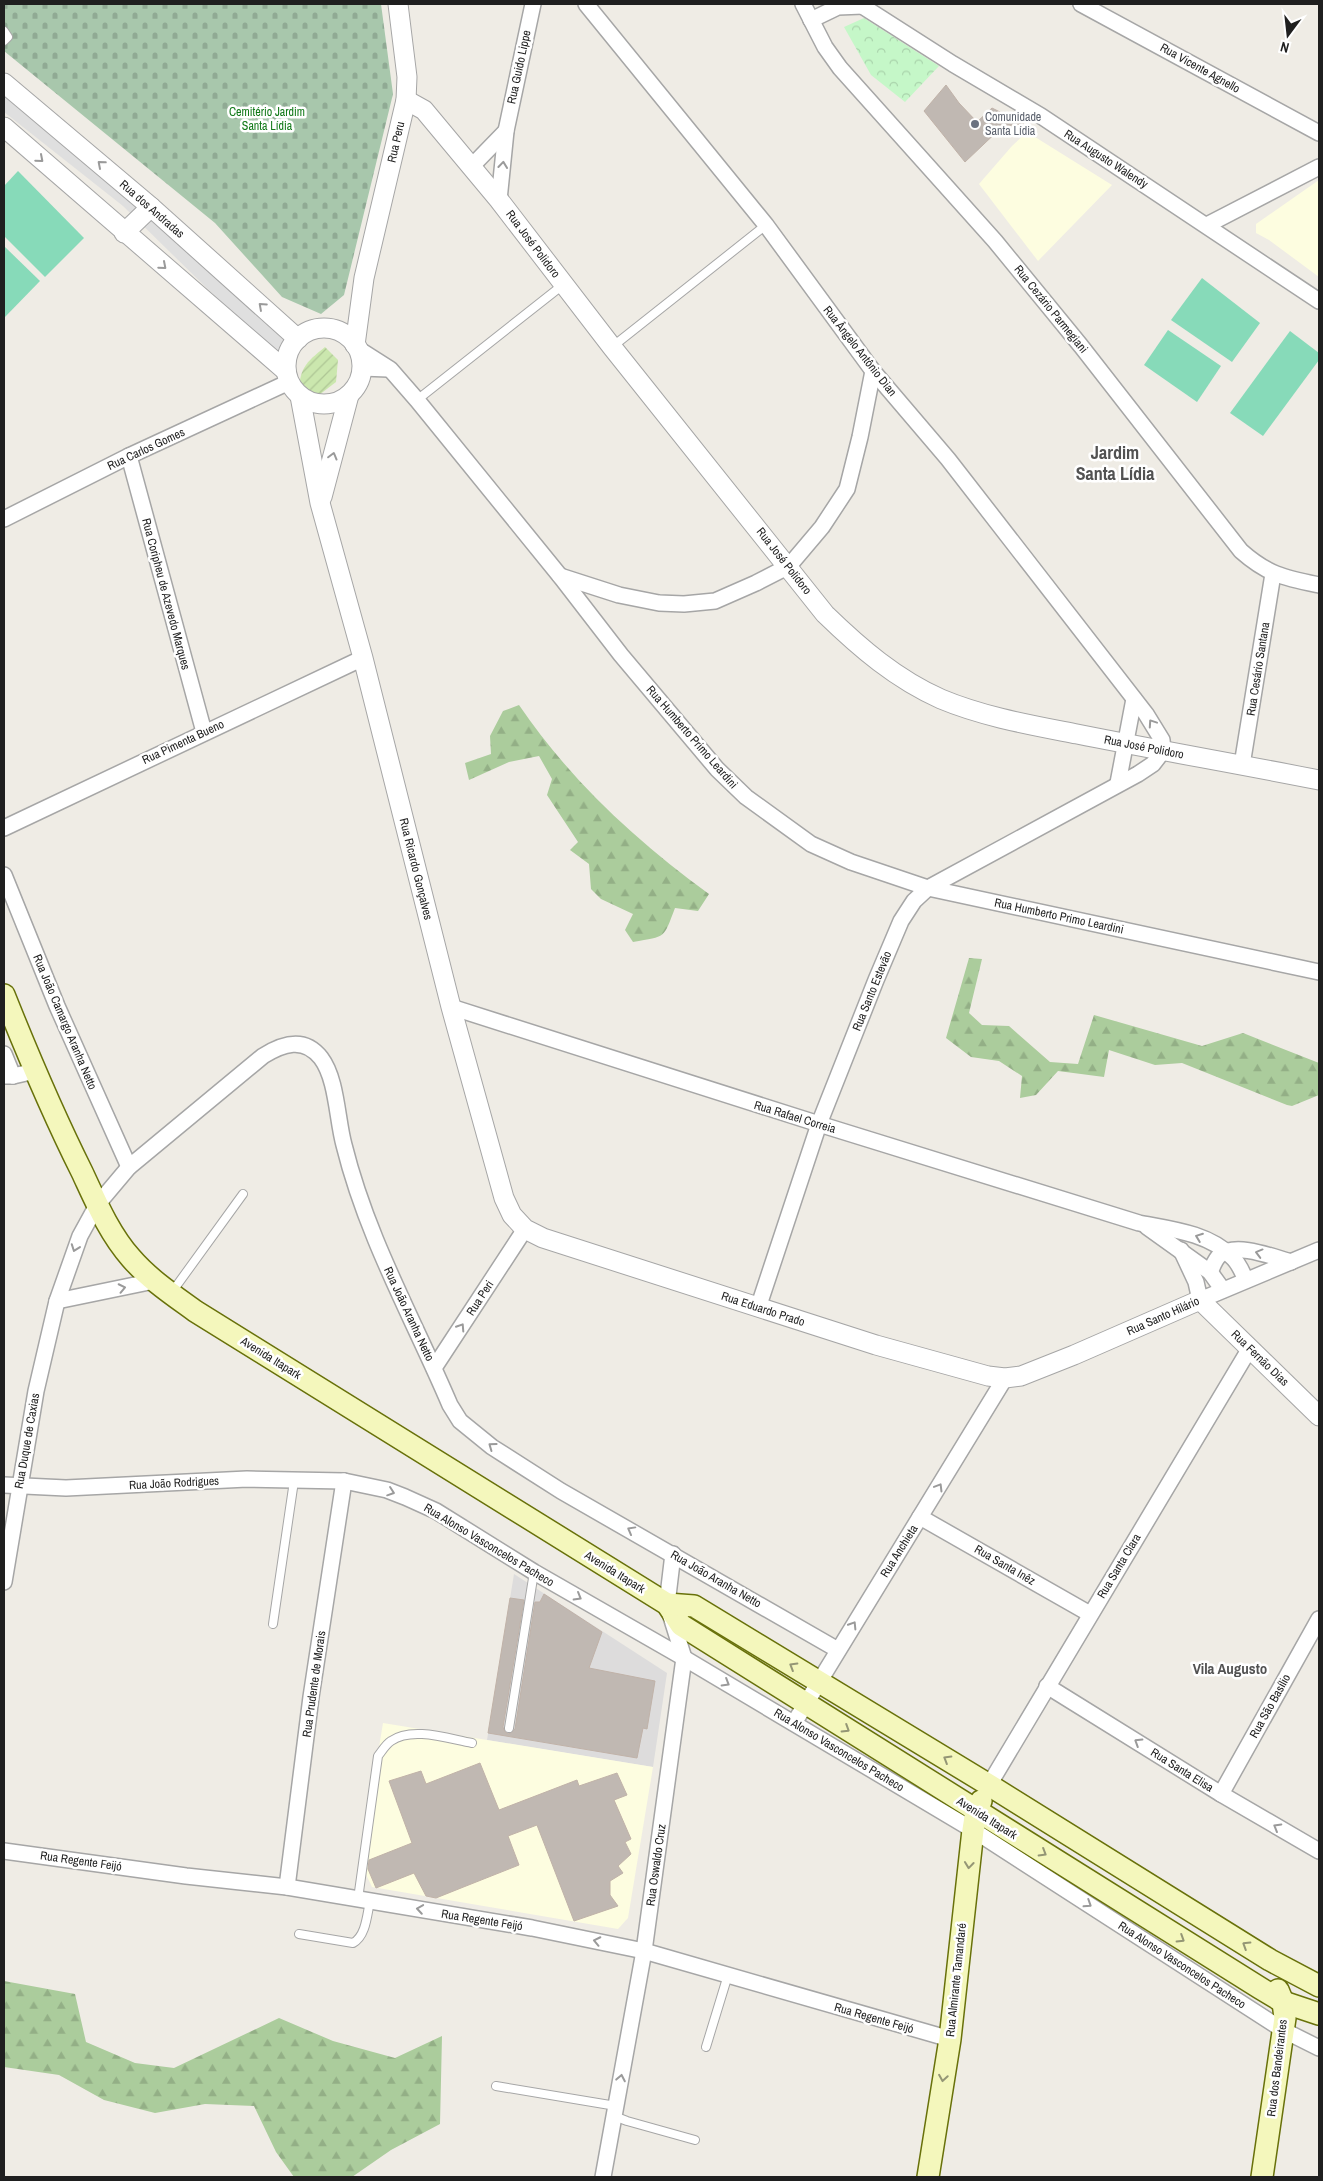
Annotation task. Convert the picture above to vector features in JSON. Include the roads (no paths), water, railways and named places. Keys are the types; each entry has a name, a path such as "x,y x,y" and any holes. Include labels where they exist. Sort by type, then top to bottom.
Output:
{"main road":[{"name":"Avenida Itapark","path":"4,994 35,1071 97,1205 116,1239 131,1258 154,1281 195,1311 667,1604 681,1625 804,1704 975,1821 1283,2002 1319,2014"},
{"name":"Avenida Itapark","path":"667,1604 694,1606 988,1784 1270,1960 1319,1986"},
{"name":"Rua Almirante Tamandaré","path":"928,2177 950,2039 975,1821 988,1784"},
{"path":"975,1821 991,1804 1005,1805 1099,1854"},
{"name":"Rua dos Bandeirantes","path":"1262,2177 1284,2030 1283,2002 1276,1985 1270,1960"}],"street":[{"name":"Rua Peru","path":"356,346 364,278 406,100 407,77 398,4"},
{"name":"Rua Guido Lippe","path":"499,200 506,131 533,4"},
{"name":"Rua Ângelo Antônio Dian","path":"586,4 766,225 873,371 948,459 1155,726 1162,740 1163,751"},
{"name":"Rua Cezário Parmegiani","path":"804,4 810,20 840,68 995,241 1081,346 1241,551 1273,574 1319,585"},
{"name":"Rua Vicente Agnello","path":"1081,4 1319,133"},
{"name":"Rua Augusto Walendy","path":"810,20 838,7 861,5 953,64 1041,116 1319,301"},
{"name":"Rua dos Andradas","path":"7,87 150,207 298,339"},
{"name":"Rua José Polidoro","path":"406,100 424,110 472,166 612,347 825,614 859,647 893,672 940,698 982,713 1126,744 1319,780"},
{"path":"4,127 124,232 292,383 309,401 330,404 340,401 356,388 362,368 356,346 348,337 338,331 317,329 307,333 298,339 289,354 292,383"},
{"path":"472,166 506,131"},
{"path":"1207,225 1319,168"},
{"path":"124,232 150,207"},
{"name":"Rua Peru","path":"338,331 364,278"},
{"name":"Rua Humberto Primo Leardini","path":"356,346 390,369 417,400 560,576 621,655 717,769 746,798 811,844 851,862 928,888 1319,972"},
{"path":"362,368 390,369"},
{"path":"560,576 619,595 659,603 684,604 715,601 788,566 822,527 847,489 860,437 873,371"},
{"name":"Rua Carlos Gomes","path":"4,519 129,456 292,383"},
{"name":"Rua Ricardo Gonçalves","path":"292,383 320,503 362,658 451,1007 504,1198 512,1216 525,1229"},
{"path":"320,503 349,395"},
{"name":"Rua Coripheu de Azevedo Marques","path":"129,456 204,732"},
{"name":"Rua Cesário Santana","path":"1242,765 1273,574"},
{"name":"Rua Pimenta Bueno","path":"4,828 362,658"},
{"path":"1118,783 1134,699"},
{"name":"Rua Santo Estevão","path":"758,1308 819,1124 901,921 914,901 928,888 1153,764 1163,751"},
{"name":"Rua João Camargo Aranha Netto","path":"4,876 57,1006 129,1167"},
{"name":"Rua Rafael Correia","path":"451,1007 819,1124 1139,1222 1188,1233 1226,1251 1239,1265 1246,1280"},
{"name":"Rua João Aranha Netto","path":"97,1205 129,1167 263,1056 279,1047 293,1044 304,1046 313,1051 320,1057 328,1070 343,1143 357,1195 375,1241 450,1405 460,1421 492,1447 561,1491 838,1650"},
{"path":"4,1054 8,1076 35,1071"},
{"name":"Rua Duque de Caxias","path":"4,1582 36,1391 57,1302 80,1236 97,1205"},
{"name":"Rua Rafael Correia","path":"1139,1222 1210,1272 1223,1290"},
{"name":"Rua Eduardo Prado","path":"525,1229 563,1246 876,1345 988,1376 1005,1378"},
{"name":"Rua Peri","path":"434,1368 525,1229"},
{"path":"1210,1272 1216,1260 1226,1251 1237,1249 1250,1250 1291,1262"},
{"path":"1181,1250 1196,1282 1200,1300"},
{"name":"Rua Santo Hilário","path":"1005,1378 1021,1376 1058,1362 1319,1250"},
{"path":"57,1302 154,1281"},
{"name":"Rua Fernão Dias","path":"1200,1300 1319,1416"},
{"name":"Rua Santa Clara","path":"988,1784 1250,1348"},
{"name":"Rua Anchieta","path":"794,1723 1005,1378"},
{"name":"Rua João Rodrigues","path":"4,1485 19,1487 124,1486 247,1479 344,1482"},
{"name":"Rua Alonso Vasconcelos Pacheco","path":"344,1482 387,1490 436,1511 534,1572 794,1723 975,1821 1284,2030 1319,2048"},
{"name":"Rua Prudente de Morais","path":"287,1887 311,1697 344,1482"},
{"name":"Rua Santa Inêz","path":"920,1517 1090,1614"},
{"name":"Rua Oswaldo Cruz","path":"603,2177 644,1951 684,1658 667,1604 673,1554"},
{"name":"Rua São Basílio","path":"1221,1794 1319,1619"},
{"name":"Rua Santa Elisa","path":"1047,1686 1221,1794 1319,1851"},
{"name":"Rua Regente Feijó","path":"4,1851 186,1876 287,1887 532,1928 644,1951 950,2039"}],"lane":[{"path":"4,31 8,37 4,41"},
{"path":"612,347 766,225"},
{"path":"417,400 564,284"},
{"path":"171,1294 243,1194"},
{"path":"273,1624 294,1481"},
{"path":"509,1728 534,1572"},
{"path":"299,1934 353,1943 362,1934 378,1756 390,1741 404,1735 420,1735 472,1743"},
{"path":"706,2047 728,1975"},
{"path":"496,2086 615,2111 627,2121 695,2140"}],"place":[{"name":"Comunidade Santa Lídia","path":"975,124"}],"district":[{"name":"Jardim Santa Lídia","path":"1115,462"},
{"name":"Vila Augusto","path":"1230,1668"}],"park label":[{"name":"Cemitério Jardim Santa Lídia","path":"267,119"}]}
